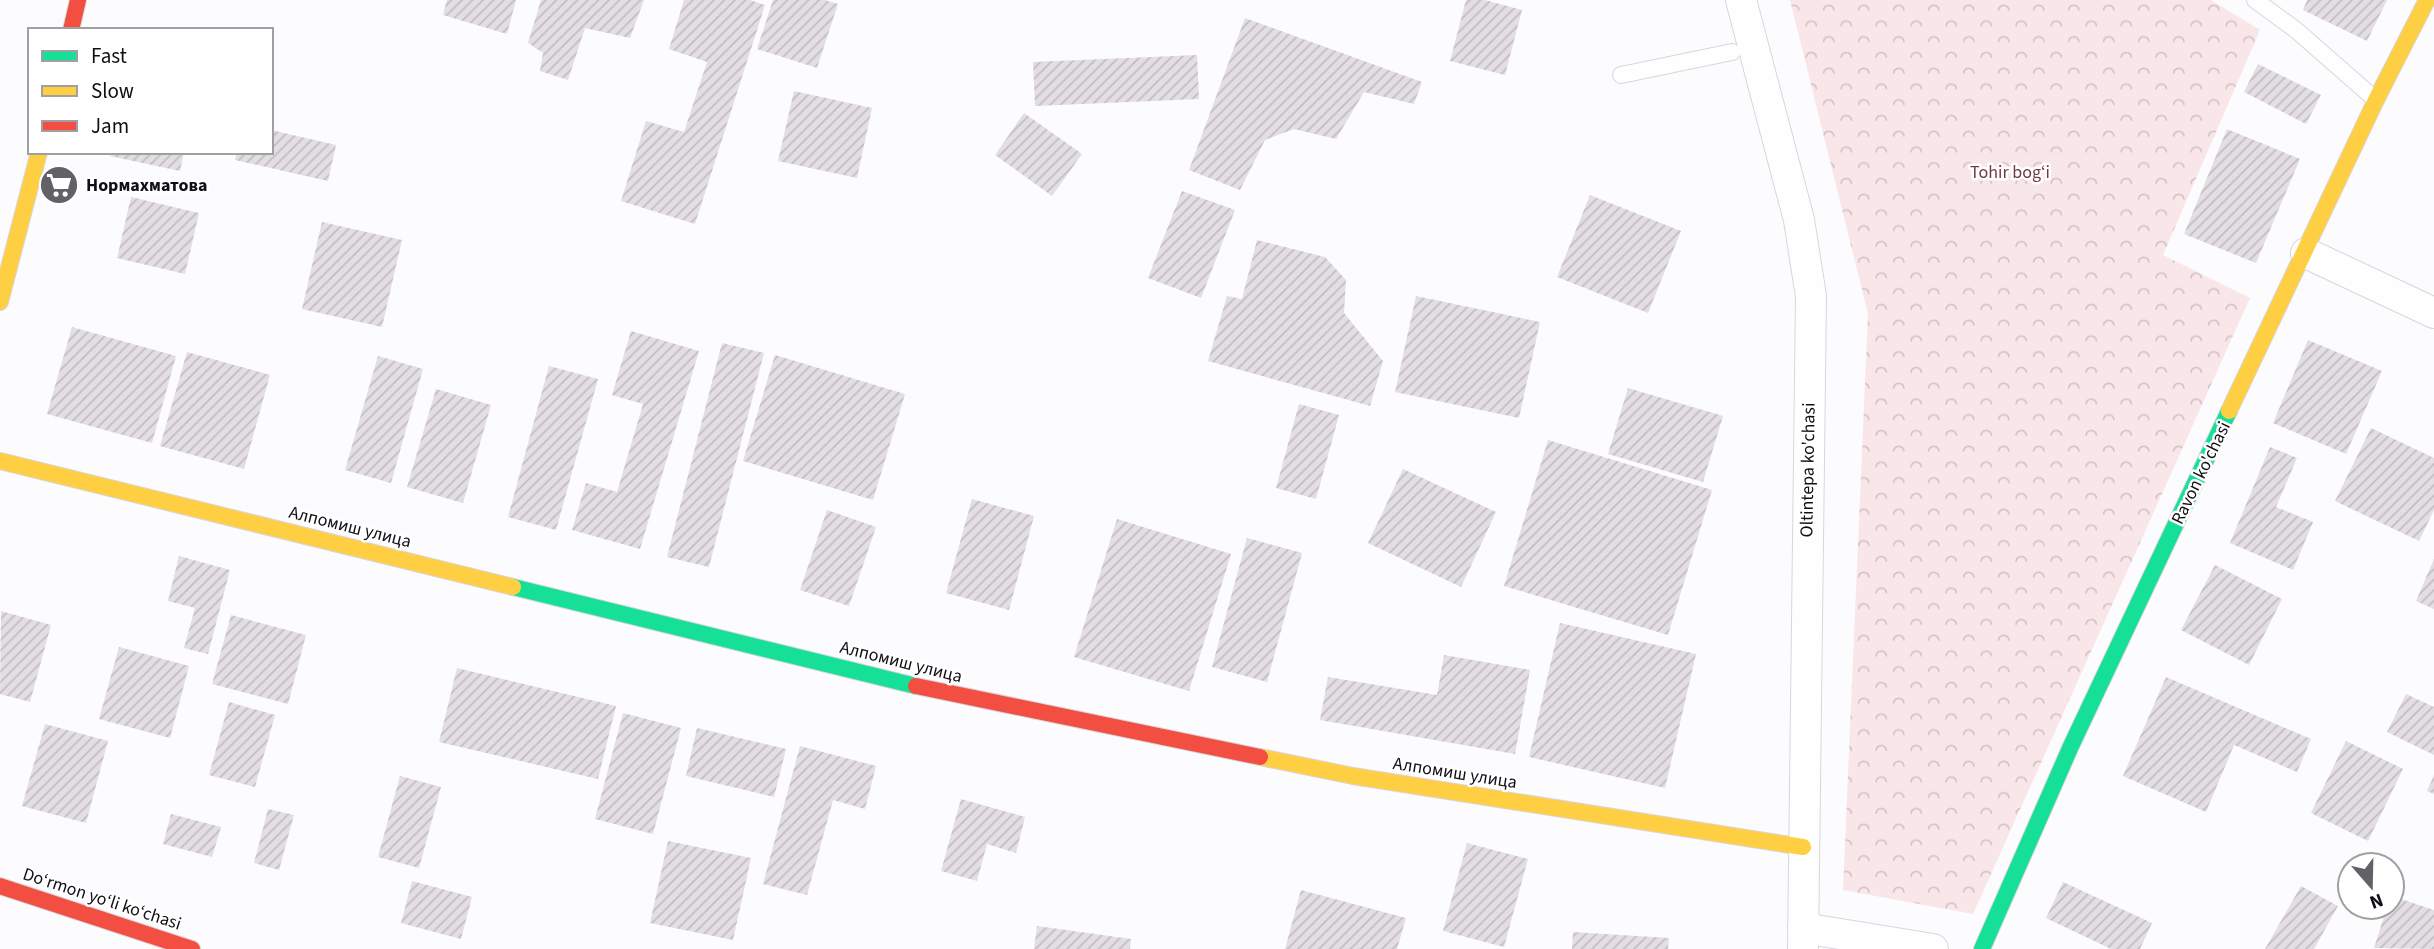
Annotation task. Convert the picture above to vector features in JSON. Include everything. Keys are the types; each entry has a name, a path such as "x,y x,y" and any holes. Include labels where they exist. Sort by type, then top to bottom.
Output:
{"street":[{"path":"71,28 78,0"},
{"name":"Oltintepa ko'chasi","path":"1741,0 1799,220 1811,296 1803,938"},
{"name":"Ravon ko'chasi","path":"1982,949 2076,734 2306,253 2376,100 2427,0"},
{"path":"0,302 38,154"},
{"path":"2306,253 2434,313"},
{"name":"Алпомиш улица","path":"0,461 960,696 1353,776 1803,847"},
{"name":"Do‘rmon yo‘li ko‘chasi","path":"0,886 192,949"},
{"path":"1803,938 1933,949"}],"lane":[{"path":"2255,0 2296,30 2376,100"},
{"path":"1621,75 1732,52"}],"green space":[{"name":"Tohir bog‘i","path":"1790,0 2211,0 2260,30 2163,255 2250,298 1973,914 1843,890 1868,314"}],"building":[{"path":"447,0 516,0 507,34 443,15"},
{"path":"541,0 644,0 630,38 585,28 568,80 540,71 543,53 528,43"},
{"path":"684,0 750,0 765,5 695,224 621,201 646,121 684,132 707,62 669,49"},
{"path":"773,0 825,0 838,4 817,68 757,49"},
{"path":"1466,0 1485,0 1522,10 1505,75 1450,61"},
{"path":"2307,0 2387,0 2367,41 2303,10"},
{"path":"1245,18 1422,82 1414,104 1364,92 1336,139 1294,129 1265,140 1240,190 1189,170"},
{"path":"1197,55 1199,99 1035,106 1033,62"},
{"path":"2258,64 2321,95 2306,124 2244,92"},
{"path":"794,91 872,108 857,178 778,161"},
{"path":"1024,113 1082,154 1052,196 995,155"},
{"path":"2227,129 2300,159 2256,263 2184,234"},
{"path":"273,130 336,145 328,181 235,160 236,154 273,154"},
{"path":"110,154 184,154 180,171"},
{"path":"1182,191 1235,210 1201,298 1148,278"},
{"path":"1590,195 1681,231 1648,313 1557,277"},
{"path":"131,197 199,213 185,274 117,258"},
{"path":"322,222 402,240 382,327 302,309"},
{"path":"1257,240 1325,257 1346,280 1344,313 1383,361 1370,406 1208,361 1227,296 1242,299"},
{"path":"1416,296 1540,322 1519,418 1395,392"},
{"path":"72,327 176,356 152,443 47,414"},
{"path":"631,331 699,351 640,549 572,530 586,483 617,492 643,404 612,395"},
{"path":"2308,340 2382,371 2346,454 2273,423"},
{"path":"722,343 764,353 709,567 667,557"},
{"path":"187,352 270,375 244,469 160,446"},
{"path":"775,355 905,394 873,500 743,461"},
{"path":"378,356 423,369 391,483 345,470"},
{"path":"549,366 598,379 556,530 508,517"},
{"path":"1628,388 1723,416 1703,482 1608,454"},
{"path":"436,389 491,405 463,503 407,487"},
{"path":"1299,404 1339,415 1316,499 1276,488"},
{"path":"2371,428 2434,458 2434,510 2419,541 2335,501"},
{"path":"1548,440 1712,490 1668,635 1504,586"},
{"path":"2270,447 2297,458 2276,507 2313,522 2293,570 2230,543"},
{"path":"1403,469 1496,512 1461,587 1368,543"},
{"path":"972,499 1034,516 1009,610 946,593"},
{"path":"827,510 876,527 849,606 800,590"},
{"path":"1117,519 1231,554 1189,691 1074,657"},
{"path":"1247,538 1302,553 1267,682 1212,667"},
{"path":"179,556 230,570 208,654 184,648 195,608 168,601"},
{"path":"2434,559 2434,609 2416,601"},
{"path":"2215,565 2282,599 2249,665 2181,630"},
{"path":"1,611 51,625 30,702 0,694"},
{"path":"231,615 306,635 288,704 212,684"},
{"path":"1560,623 1696,654 1665,788 1529,757"},
{"path":"119,647 189,666 170,738 99,719"},
{"path":"1444,655 1530,670 1515,754 1320,720 1328,677 1437,695"},
{"path":"457,668 616,706 598,779 439,742"},
{"path":"2166,677 2311,739 2297,772 2234,745 2206,812 2123,776"},
{"path":"2406,694 2434,707 2434,755 2387,732"},
{"path":"229,702 275,715 255,787 209,775"},
{"path":"623,713 681,728 653,834 595,819"},
{"path":"45,724 108,741 86,823 22,806"},
{"path":"697,728 786,749 774,797 686,776"},
{"path":"2346,741 2403,769 2368,841 2311,813"},
{"path":"800,746 876,766 865,809 833,800 807,895 763,884"},
{"path":"2434,775 2434,794 2427,791"},
{"path":"400,776 441,787 419,868 378,857"},
{"path":"961,799 1025,817 1016,853 987,844 977,881 941,871"},
{"path":"268,809 294,815 279,870 254,863"},
{"path":"171,814 221,827 212,857 163,844"},
{"path":"668,841 751,858 733,940 650,923"},
{"path":"1467,843 1528,859 1504,947 1443,931"},
{"path":"412,881 472,897 461,939 401,923"},
{"path":"2063,882 2152,923 2140,949 2111,949 2046,918"},
{"path":"2301,886 2336,905 2314,949 2265,949"},
{"path":"1301,890 1406,918 1397,949 1285,949"},
{"path":"2406,901 2434,910 2434,949 2374,948 2383,921 2406,921"},
{"path":"1037,926 1131,939 1130,949 1034,949"},
{"path":"1573,932 1669,938 1668,949 1572,949"}],"traffic: fast":[{"path":"1982,949 2071,746 2229,411"},
{"path":"513,587 916,686"}],"traffic: slow":[{"path":"2229,411 2376,100 2427,0"},
{"path":"0,302 38,154"},
{"path":"0,461 513,587"},
{"path":"1260,757 1353,776 1803,847"}],"traffic: jam":[{"path":"71,28 78,0"},
{"path":"916,686 1260,757"},
{"path":"0,886 192,949"}],"place":[{"name":"Нормахматова","path":"59,185"}]}
